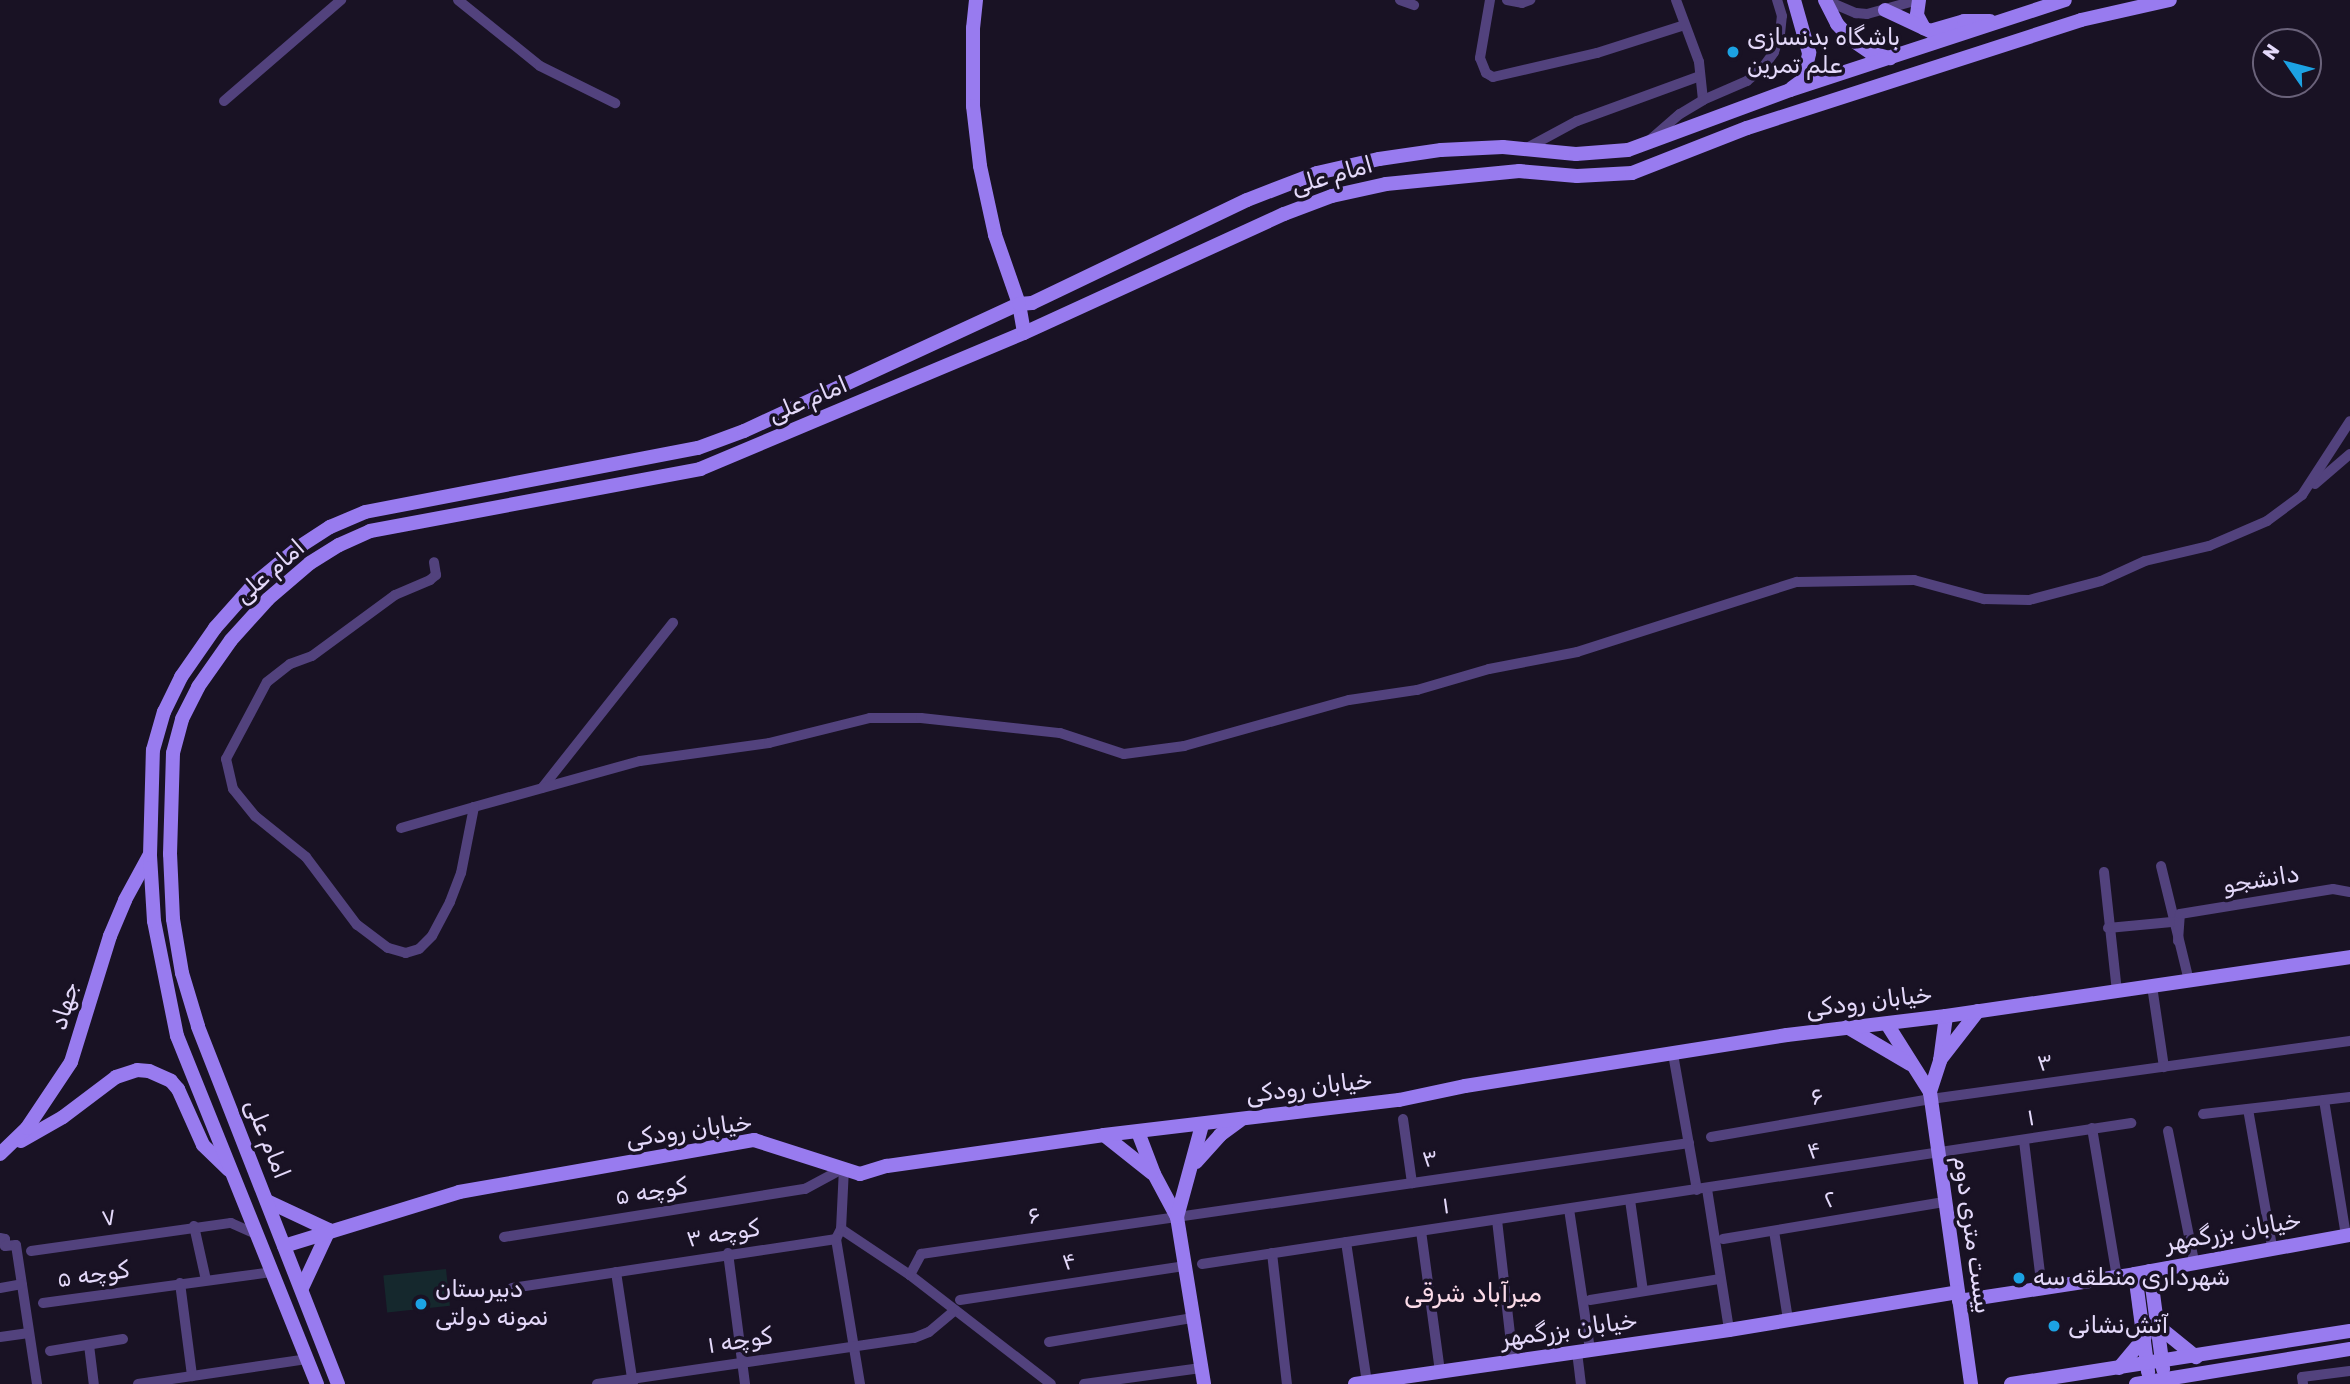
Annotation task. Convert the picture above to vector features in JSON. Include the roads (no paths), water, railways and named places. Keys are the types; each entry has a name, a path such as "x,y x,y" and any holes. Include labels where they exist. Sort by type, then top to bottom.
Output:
{"main road":[{"path":"976,0 972,28 973,106 980,166 995,235 1019,304 1024,333"},
{"path":"1790,90 1803,80 1809,53 1794,0"},
{"path":"1825,0 1837,24 1852,40 1871,53 1892,59"},
{"path":"1918,0 1917,15 1927,29"},
{"name":"امام علی","path":"317,1384 177,1036 163,978 154,921 150,855 153,750 164,712 181,677 215,628 254,584 299,547 330,527 365,512 698,448 744,431 1019,304 1032,303 1247,200 1317,173 1379,159 1441,150 1527,148 1576,154 1628,150 1790,90 1892,59 2065,0"},
{"name":"امام علی","path":"338,1384 198,1026 182,973 173,919 170,855 173,753 182,719 198,687 231,640 268,599 339,545 370,531 704,467 1024,333 1284,214 1332,196 1386,184 1519,171 1577,176 1632,173 1747,128 2081,20 2170,0"},
{"path":"1885,10 1927,29 1964,21 2006,20"},
{"path":"1628,150 1632,173"},
{"path":"698,448 704,467"},
{"name":"جهاد","path":"4,1151 47,1101 71,1062 110,936 125,900 150,855"},
{"name":"خیابان رودکی","path":"284,1246 459,1192 754,1140 860,1174 887,1166 1104,1135 1399,1100 1465,1086 1847,1027 1946,1016 2350,957"},
{"path":"1940,1061 1978,1011"},
{"name":"بیست متری دوم","path":"1946,1016 1940,1061 1931,1096 1972,1384"},
{"name":"بیست متری دوم","path":"1887,1024 1931,1096"},
{"path":"1847,1027 1912,1065"},
{"path":"4,1151 63,1117 116,1077 137,1070 149,1071 171,1081 178,1089 203,1145 234,1175"},
{"path":"1191,1169 1208,1147 1241,1119"},
{"path":"1177,1217 1202,1125"},
{"path":"1138,1132 1154,1174 1177,1217 1204,1384"},
{"path":"1104,1135 1154,1174"},
{"path":"267,1200 329,1230 302,1288"},
{"name":"خیابان بزرگمهر","path":"1361,1383 1729,1330 1788,1319 1959,1296 2042,1290 2272,1247 2348,1236"},
{"path":"2150,1271 2162,1362 2153,1383"},
{"path":"2134,1274 2147,1364 2153,1383"},
{"path":"2159,1326 2195,1357 2197,1378"},
{"path":"2011,1384 2350,1331"},
{"path":"2121,1368 2145,1337"},
{"path":"2153,1383 2197,1378 2350,1349"},
{"path":"2121,1368 2129,1384"}],"street":[{"path":"223,102 341,0"},
{"path":"458,0 540,66 615,103"},
{"path":"1401,0 1414,5"},
{"path":"1490,0 1480,58 1486,73 1493,77 1597,53 1685,25"},
{"path":"1507,0 1530,0"},
{"path":"1676,0 1699,62 1703,100"},
{"path":"1648,142 1680,114 1703,100 1747,81 1764,66 1774,52 1780,34 1782,16 1777,0"},
{"path":"1825,0 1856,13 1885,10 1918,0"},
{"path":"1527,148 1577,121 1700,76"},
{"path":"2302,495 2350,421"},
{"path":"401,828 640,761 769,743 870,718 920,718 1060,733 1124,754 1184,746 1349,700 1418,690 1489,669 1577,652 1797,582 1914,580 1984,599 2029,600 2101,581 2145,561 2209,546 2267,521 2350,454"},
{"path":"434,562 436,575 430,580 395,595 312,656 290,664 267,682 229,752 227,773 242,802 255,816 306,857 357,925 388,948 406,953 419,949 432,936 450,902 461,873 474,807"},
{"path":"542,788 673,623"},
{"path":"2161,866 2176,918 2178,941 2189,981"},
{"path":"2104,872 2108,928 2117,990"},
{"name":"دانشجو","path":"2108,928 2333,889 2350,892"},
{"path":"2152,986 2164,1067 2350,1041"},
{"path":"1673,1054 1729,1330"},
{"name":"۳","path":"1931,1096 2164,1067"},
{"name":"۶","path":"1711,1137 1931,1096"},
{"path":"2203,1114 2350,1097"},
{"path":"2324,1100 2348,1236"},
{"path":"2248,1109 2272,1247"},
{"path":"1403,1119 1412,1183"},
{"name":"۱","path":"1937,1153 2131,1123"},
{"path":"2092,1128 2117,1277"},
{"path":"2168,1131 2194,1261"},
{"path":"2024,1141 2042,1290"},
{"name":"۳","path":"1177,1217 1689,1143"},
{"name":"۴","path":"1702,1189 1937,1153"},
{"path":"844,1168 840,1253 860,1384"},
{"name":"کوچه ۵","path":"504,1237 805,1189 844,1168"},
{"name":"۱","path":"1202,1264 1702,1189"},
{"path":"1630,1200 1643,1290"},
{"name":"۲","path":"1723,1239 1944,1202"},
{"path":"1569,1209 1583,1351 1581,1384"},
{"name":"۶","path":"910,1275 921,1254 1177,1217"},
{"path":"1497,1220 1513,1361"},
{"name":"۷","path":"31,1251 194,1226 231,1223 258,1235"},
{"path":"194,1226 206,1280"},
{"path":"1421,1231 1440,1372"},
{"path":"1774,1231 1788,1319"},
{"path":"839,1234 957,1305 1051,1384"},
{"name":"کوچه ۳","path":"512,1288 839,1234"},
{"path":"0,1238 5,1239 5,1246 16,1245 37,1384"},
{"path":"1346,1242 1361,1383"},
{"path":"728,1253 745,1384"},
{"path":"1272,1253 1287,1384"},
{"name":"۴","path":"957,1305 1185,1266"},
{"name":"کوچه ۵","path":"43,1303 273,1272"},
{"path":"616,1272 633,1382"},
{"path":"1590,1300 1720,1279"},
{"path":"180,1283 191,1376"},
{"path":"0,1288 22,1284"},
{"name":"کوچه ۱","path":"597,1384 633,1382 855,1344 915,1338 929,1332 957,1305"},
{"path":"1049,1342 1193,1318"},
{"path":"0,1337 29,1333"},
{"path":"50,1351 123,1339"},
{"path":"89,1345 94,1384"},
{"path":"138,1384 308,1359"},
{"path":"1084,1384 1201,1368"},
{"path":"2303,1384 2302,1377 2350,1371"}],"place":[{"name":"باشگاه بدنسازی علم تمرین","path":"1733,52"},
{"name":"شهرداری منطقه سه","path":"2019,1278"},
{"name":"دبیرستان نمونه دولتی","path":"421,1304"},
{"name":"آتش‌نشانی","path":"2054,1326"}],"district":[{"name":"میرآباد شرقی","path":"1473,1294"}]}
